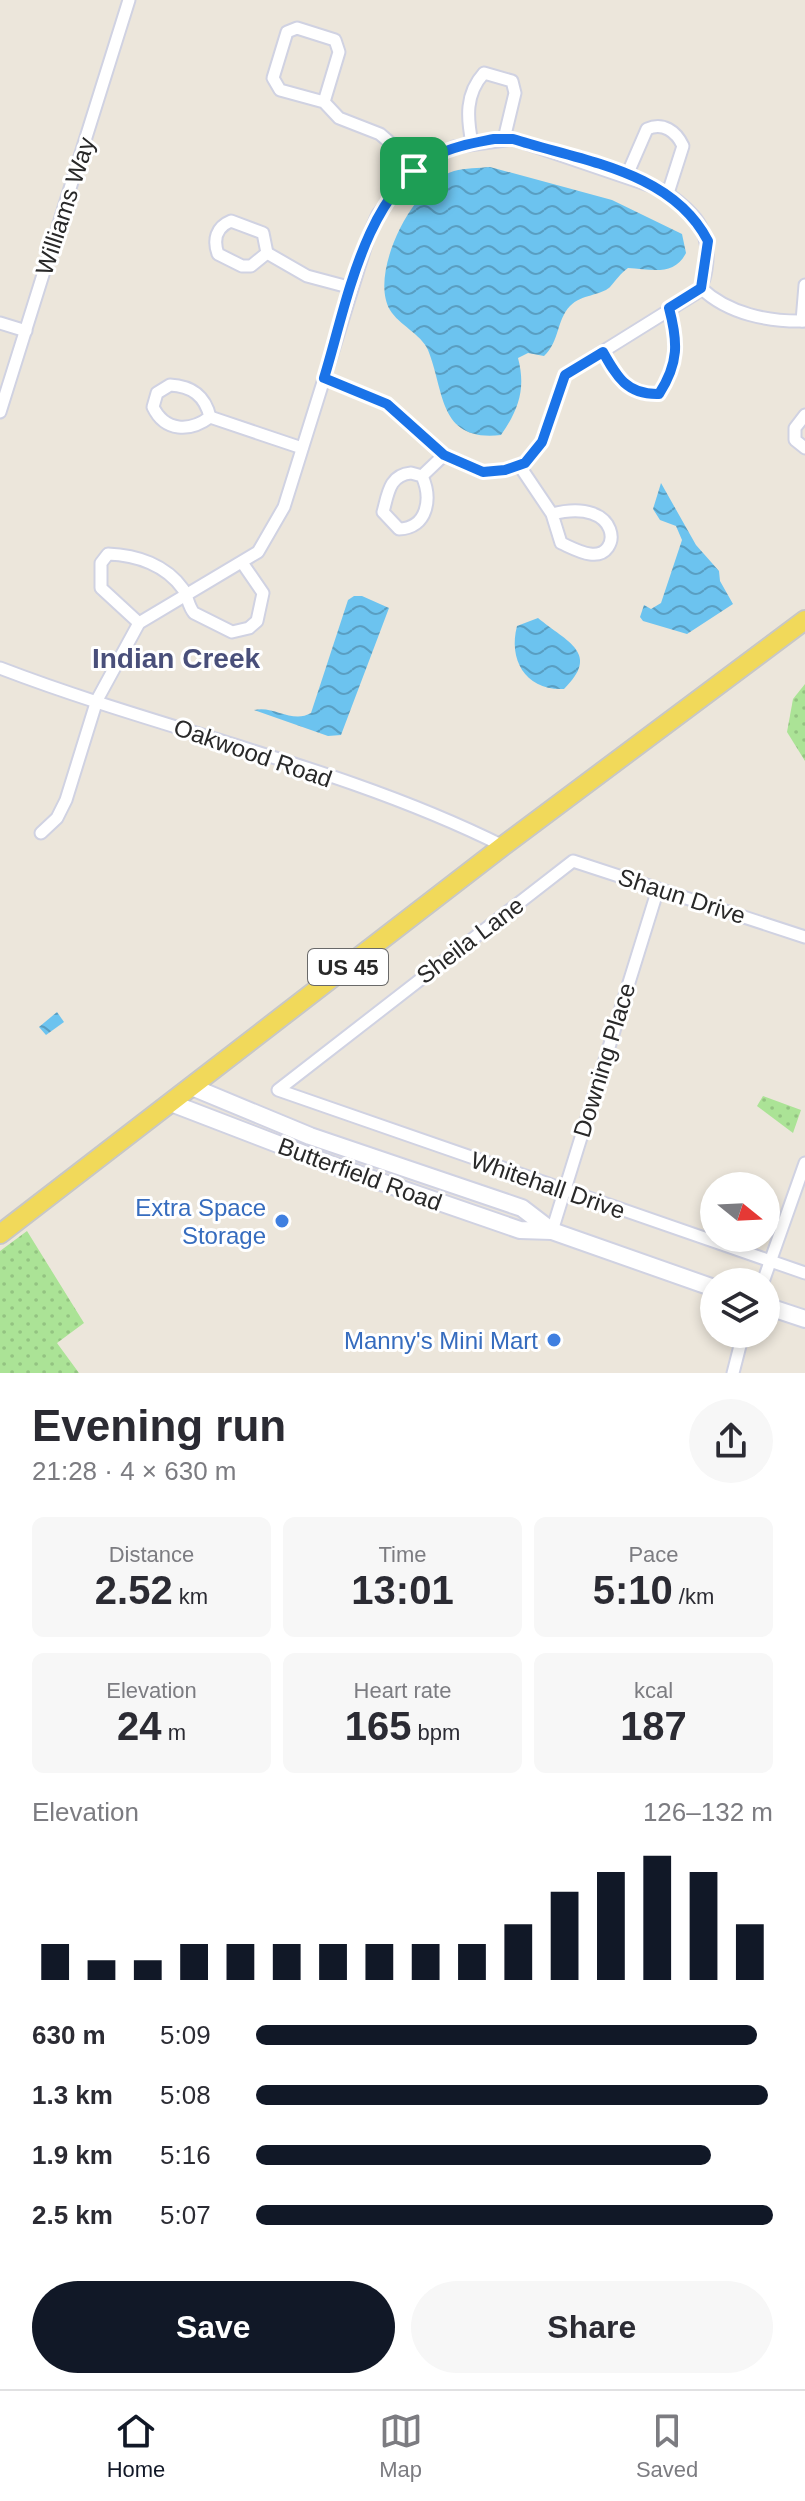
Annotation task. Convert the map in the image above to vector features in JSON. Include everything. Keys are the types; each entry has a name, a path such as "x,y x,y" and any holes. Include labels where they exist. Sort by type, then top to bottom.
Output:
{"main road":[{"name":"US 45","path":"0,1234 503,846 805,620"},
{"name":"Butterfield Road","path":"192,1087 310,1136 522,1208 552,1231"},
{"name":"Butterfield Road","path":"171,1103 335,1166 520,1230 552,1231 700,1283"},
{"path":"780,1311 805,1319"}],"street":[{"name":"Williams Way","path":"0,412 129,0"},
{"path":"324,102 339,52 335,40 297,28 287,32 273,78 280,90 324,102 339,118 380,134 396,145 414,171"},
{"path":"472,143 467,112 477,81 484,73 512,81 515,93 504,139"},
{"path":"627,175 647,129 661,126 669,129 683,146 668,193"},
{"path":"41,833 57,818 66,800 97,700 139,623 186,593 243,564 258,552 284,507 302,448 352,288 378,214 414,171 433,157 472,143 504,139 627,175 668,193 691,213 708,241 701,288 565,375 542,442 525,463 483,472 444,455 387,404 324,378"},
{"path":"267,253 251,266 222,258 215,244 217,232 223,224 231,221 255,228 263,233 267,253 307,276 352,288"},
{"path":"701,288 710,296 751,315 803,321 805,285"},
{"path":"603,352 629,388 644,394 659,394 667,381 678,339 669,308"},
{"path":"0,323 26,331"},
{"path":"210,417 195,428 186,429 164,422 153,407 157,393 170,385 197,392 210,417 302,448"},
{"path":"805,415 795,428 795,440 805,448"},
{"path":"422,476 429,497 421,520 411,528 399,529 383,512 392,481 400,474 422,476 444,455"},
{"path":"519,465 552,514 561,543 593,555 605,551 611,540 612,527 604,517 580,509 552,514"},
{"path":"139,623 101,588 101,563 108,554 132,555 164,569 186,593 194,613 232,632 249,628 257,621 263,593 243,564"},
{"name":"Oakwood Road","path":"0,668 395,800 460,825 503,846"},
{"name":"Shaun Drive","path":"561,871 573,861 805,937"},
{"name":"Sheila Lane","path":"292,1094 278,1090 561,871"},
{"name":"Downing Place","path":"552,1231 658,889"},
{"name":"Whitehall Drive","path":"292,1094 565,1189 578,1197 805,1273"},
{"path":"769,1268 805,1163"},
{"path":"733,1373 739,1348"}],"green space":[{"path":"805,684 805,761 787,732 793,699"},
{"path":"763,1096 801,1110 793,1133 757,1106"},
{"path":"27,1231 84,1323 57,1343 79,1373 0,1373 0,1251"}],"water":[{"path":"490,167 612,200 682,234 686,253 681,261 668,269 628,268 606,290 570,306 562,318 553,344 544,356 528,353 518,358 521,389 512,416 501,435 465,431 455,422 447,411 428,350 390,310 385,294 385,274 390,253 410,210 424,193 439,179 454,171"},
{"path":"661,483 696,545 719,571 720,581 733,604 687,634 643,621 640,617 644,605 651,609 661,603 682,540 676,526 660,520 653,509"},
{"path":"362,596 389,608 341,735 328,736 254,710 269,710 290,716 311,713 348,600"},
{"path":"538,618 569,642 580,657 575,677 564,689 539,685 523,671 518,661 515,650 517,626"},
{"path":"57,1012 64,1022 46,1035 39,1027"}],"place":[{"name":"Extra Space Storage","path":"282,1221"},
{"name":"Manny's Mini Mart","path":"554,1340"}],"district":[{"name":"Indian Creek","path":"176,658"}],"route":[{"path":"494,139 513,139 647,182 683,205 699,222 708,241 707,267 701,288 669,308 678,339 667,381 659,394 644,394 629,388 619,379 603,352 565,375 542,442 525,463 505,470 483,472 444,455 387,404 324,378 378,214 414,171 454,147 494,139"}]}
